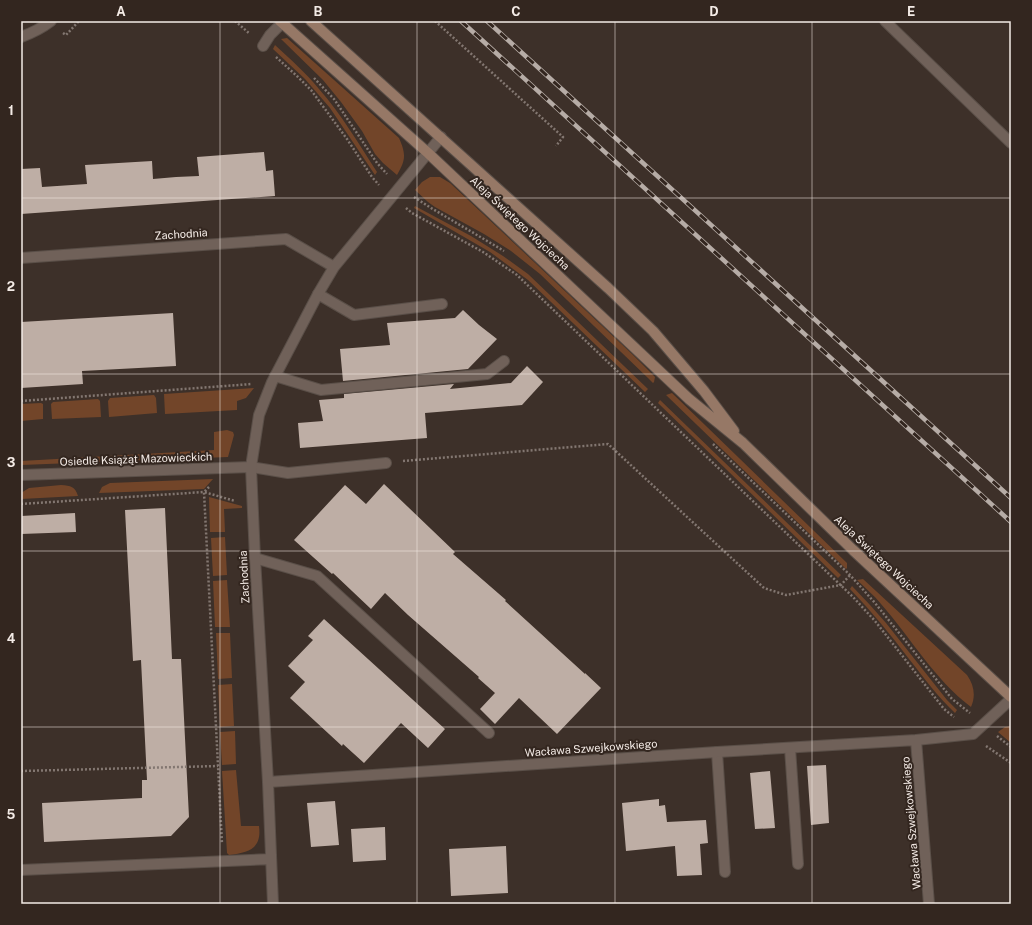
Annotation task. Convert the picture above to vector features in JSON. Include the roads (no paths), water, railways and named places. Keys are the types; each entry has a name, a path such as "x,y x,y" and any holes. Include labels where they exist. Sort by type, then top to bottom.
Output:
{"street":[{"path":"21,37 30,34 51,21"},
{"name":"Aleja Świętego Wojciecha","path":"311,21 608,288 653,331 704,391 743,443"},
{"path":"885,21 1011,143"},
{"path":"263,46 270,35 282,22"},
{"name":"Aleja Świętego Wojciecha","path":"282,22 428,153 689,399 743,443 1011,698"},
{"name":"Zachodnia","path":"273,904 251,467 259,415 274,379 318,294 334,267 441,137"},
{"name":"Zachodnia","path":"21,258 286,239 334,267"},
{"path":"318,294 354,315 442,304"},
{"path":"274,379 321,390 487,374 504,361"},
{"name":"Osiedle Książąt Mazowieckich","path":"21,475 251,467 288,473 386,463"},
{"path":"255,558 317,576 489,733"},
{"name":"Wacława Szwejkowskiego","path":"268,782 916,740 973,734 1011,698"},
{"name":"Wacława Szwejkowskiego","path":"916,740 929,904"},
{"path":"790,748 798,864"},
{"path":"717,752 725,872"},
{"path":"21,870 271,859"}],"railway":[{"path":"461,21 1011,522"},
{"path":"487,21 1011,498"}]}
